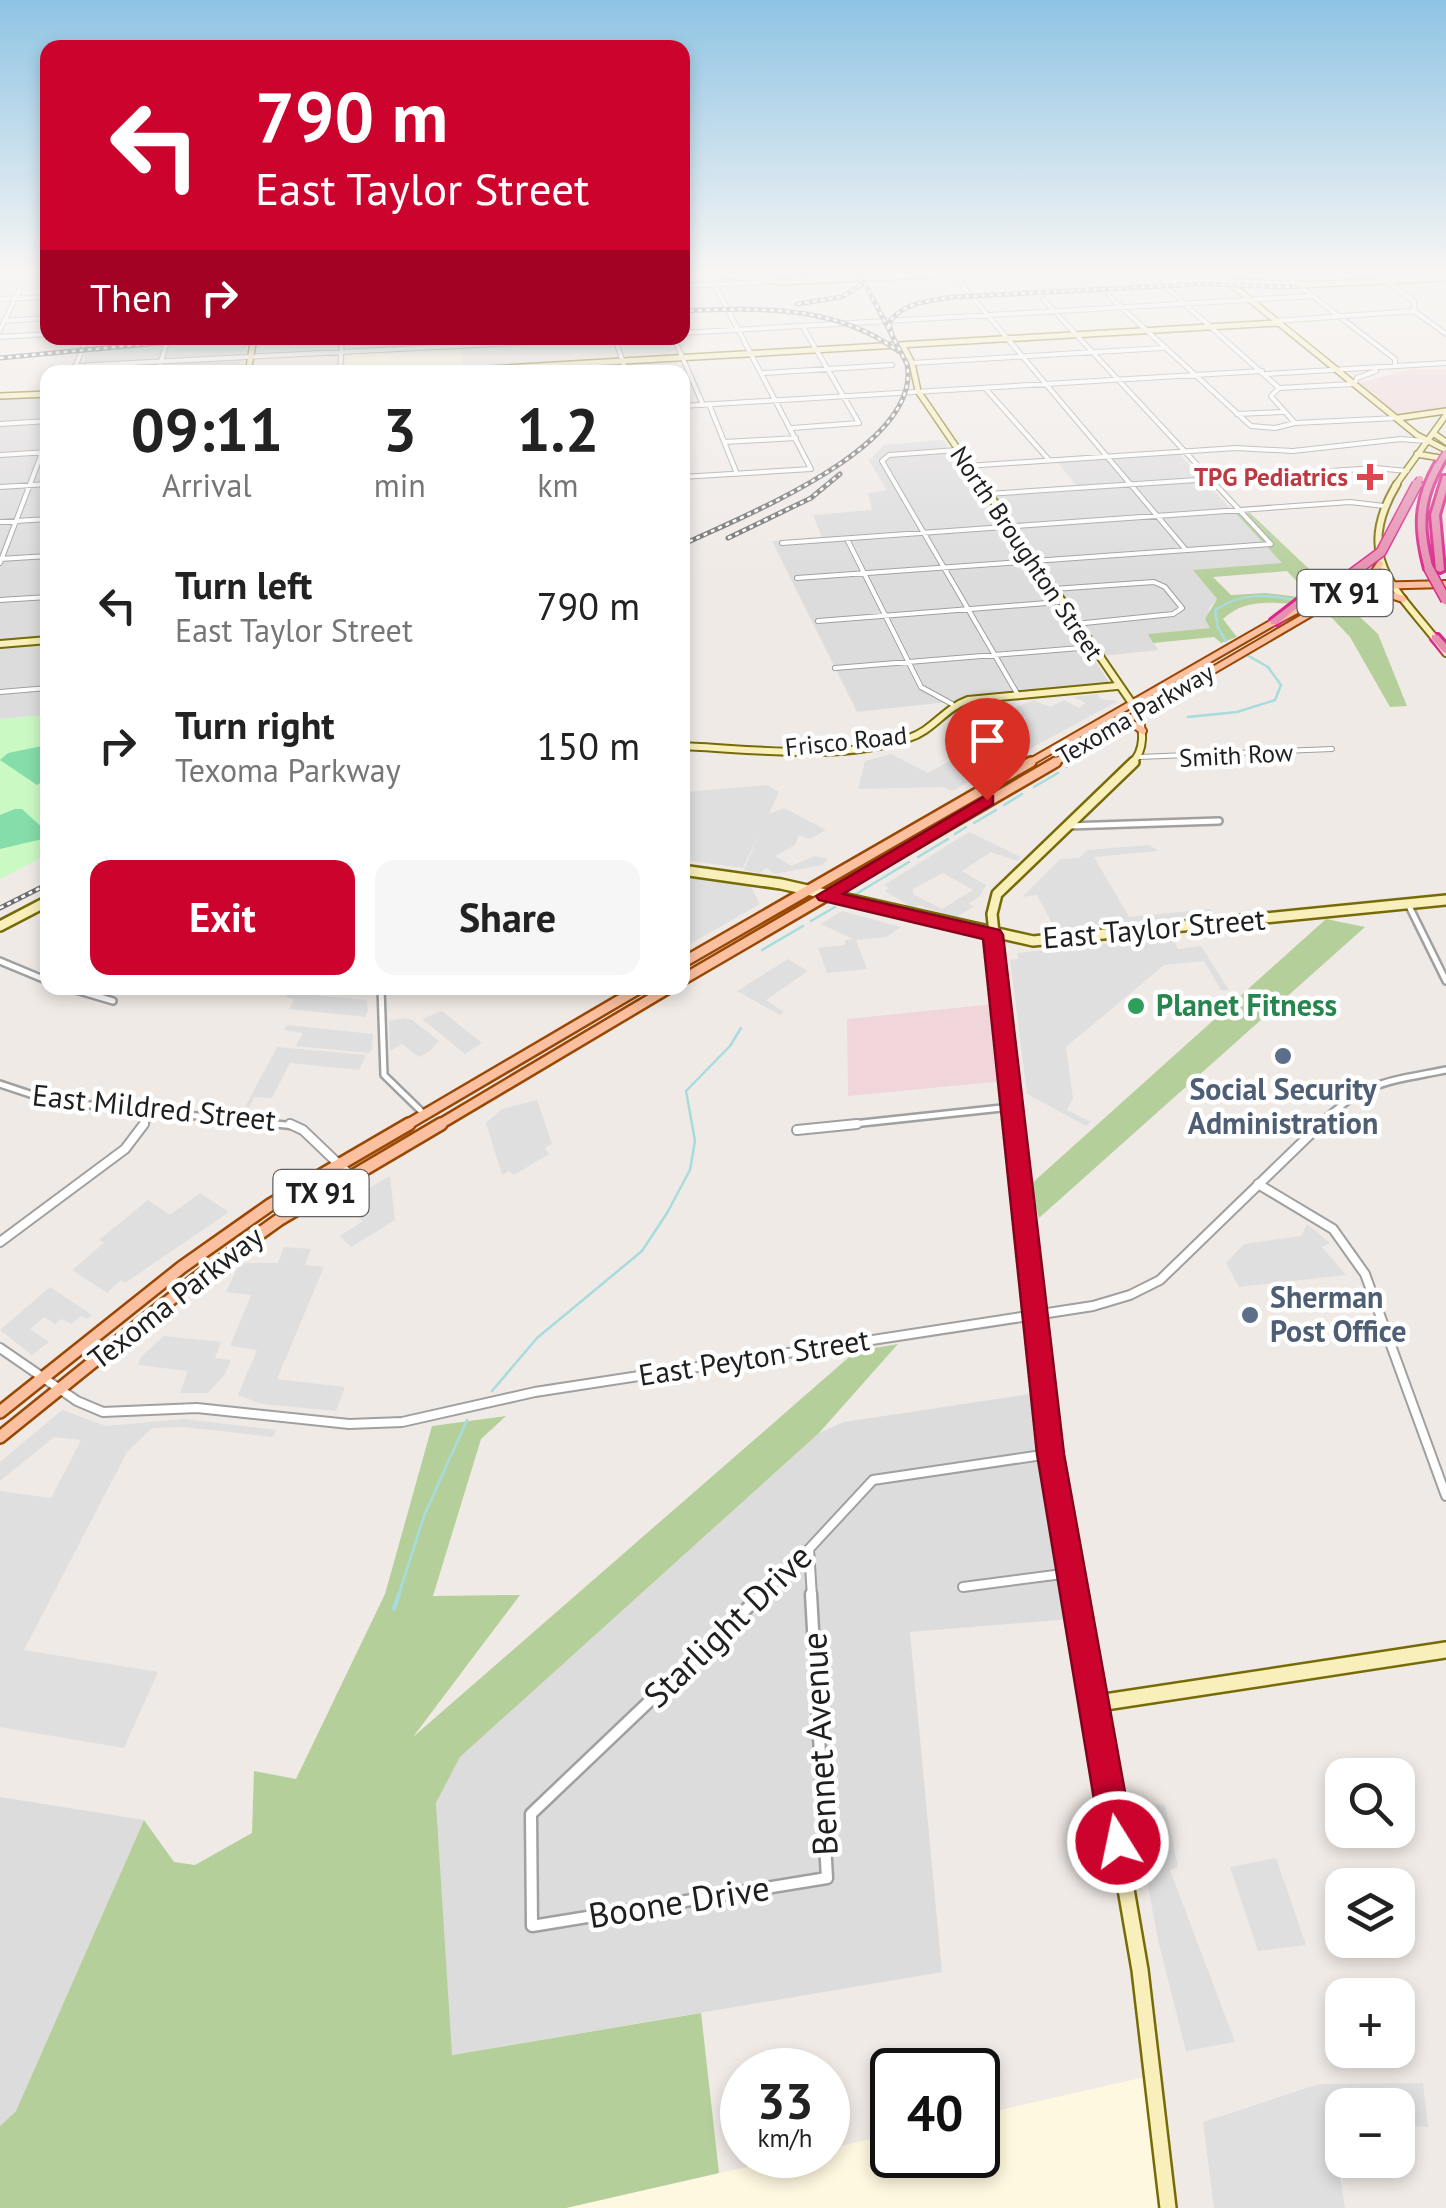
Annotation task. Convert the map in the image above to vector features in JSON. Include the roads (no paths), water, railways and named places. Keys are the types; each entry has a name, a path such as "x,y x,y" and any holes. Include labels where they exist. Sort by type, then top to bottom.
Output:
{"highway":[{"path":"1444,456 1433,473 1418,527 1429,569 1446,601"},
{"name":"TX 91","path":"1274,622 1384,549 1398,524 1406,496 1420,479 1433,473"},
{"path":"1446,478 1435,514 1440,570 1446,585"},
{"path":"1435,637 1446,651"}],"main road":[{"path":"1361,585 1372,578 1380,564"},
{"path":"1361,585 1404,599"},
{"name":"Texoma Parkway","path":"690,958 1253,639 1361,585"},
{"name":"Texoma Parkway","path":"1253,639 1274,622 1338,588 1446,585"},
{"name":"Texoma Parkway","path":"690,975 1118,724 1134,708"},
{"path":"1118,724 1136,725 1143,730"},
{"name":"Texoma Parkway","path":"0,1412 193,1259 338,1163 628,995"},
{"name":"Texoma Parkway","path":"0,1437 196,1279 350,1175 657,995"}],"street":[{"path":"692,375 737,474"},
{"path":"690,477 811,469 764,375"},
{"path":"792,428 859,423 832,375"},
{"name":"North Broughton Street","path":"915,375 918,391 967,466 1134,708"},
{"path":"1038,375 1186,550"},
{"path":"798,578 1271,544 1114,375"},
{"path":"690,405 1191,375"},
{"path":"1192,375 1251,426 1275,428 1295,423 1446,413"},
{"path":"1266,375 1279,388"},
{"path":"1341,375 1444,456"},
{"path":"1356,386 1354,380 1365,375"},
{"path":"1295,423 1271,396 1279,388 1356,386"},
{"path":"984,387 1048,460"},
{"path":"0,396 40,394"},
{"path":"1237,414 1284,412"},
{"path":"1435,637 1380,564 1375,532 1384,506 1446,413"},
{"path":"0,424 40,422"},
{"path":"1433,433 1446,442"},
{"path":"725,442 796,438"},
{"path":"967,466 1236,448 1293,452 1401,439 1426,441"},
{"path":"957,450 883,458 1018,695"},
{"path":"0,454 40,452"},
{"path":"1417,454 1444,456"},
{"path":"40,463 0,561 40,557"},
{"path":"988,494 1370,468 1406,471"},
{"path":"0,487 40,485"},
{"path":"782,543 1350,502 1384,506"},
{"path":"0,522 40,520"},
{"path":"848,539 924,691 952,704 1117,686"},
{"path":"1051,590 1154,582 1165,587 1182,608 1173,614 1075,624"},
{"path":"0,600 40,598"},
{"path":"818,621 1059,602"},
{"path":"0,644 40,641"},
{"path":"835,668 1092,648"},
{"path":"0,692 40,689"},
{"name":"Frisco Road","path":"690,746 815,748 896,742 925,729 952,704"},
{"path":"1134,708 1143,730 1139,757 997,894 992,904 1050,1454 1140,1970 1168,2208"},
{"name":"Smith Row","path":"1139,757 1332,750"},
{"path":"1068,826 1219,821"},
{"name":"East Taylor Street","path":"690,871 808,890 1033,941 1446,900"},
{"path":"1408,904 1446,980"},
{"path":"0,926 40,905"},
{"path":"0,961 40,978"},
{"path":"93,995 113,1001"},
{"path":"380,995 384,1076 423,1113"},
{"name":"East Peyton Street","path":"0,1348 58,1389 103,1412 197,1408 303,1422 402,1422 535,1392 1093,1306 1160,1280 1350,1096 1373,1084 1446,1070"},
{"name":"East Mildred Street","path":"0,1084 51,1101 289,1123 303,1130 350,1175"},
{"path":"797,1130 1012,1106"},
{"path":"0,1242 126,1149 154,1109"},
{"path":"1258,1184 1333,1229 1365,1274 1446,1496"},
{"name":"Starlight Drive","path":"532,1926 531,1814 809,1549 874,1480 1050,1454"},
{"name":"Bennet Avenue","path":"809,1549 827,1878"},
{"path":"963,1587 1070,1573"},
{"path":"1092,1704 1446,1650"},
{"name":"Boone Drive","path":"532,1926 827,1878"}],"waterway":[{"path":"1226,641 1218,628 1215,610 1225,604 1256,596 1299,601"},
{"path":"1188,717 1237,712 1275,700 1281,685 1268,667 1247,655"},
{"path":"1116,735 1131,727"},
{"path":"1093,749 1107,741"},
{"path":"1067,767 1085,754"},
{"path":"1034,787 1058,773"},
{"path":"1004,805 1022,794"},
{"path":"974,823 996,810"},
{"path":"955,834 966,827"},
{"path":"918,857 948,839"},
{"path":"856,894 909,862"},
{"path":"811,921 835,907"},
{"path":"762,950 803,926"},
{"path":"492,1391 537,1338 642,1251 690,1170 695,1141 686,1091 730,1046 741,1028"},
{"path":"398,1597 424,1516 467,1420"},
{"path":"394,1609 398,1597"}],"railway":[{"path":"690,541 784,497 859,450 887,423 904,394 906,375"},
{"path":"728,538 811,498 840,474"},
{"path":"0,908 40,888"}],"place":[{"name":"TPG Pediatrics","path":"1370,477"},
{"name":"Planet Fitness","path":"1136,1006"},
{"name":"Social Security Administration","path":"1283,1056"},
{"name":"Sherman Post Office","path":"1250,1315"}]}
